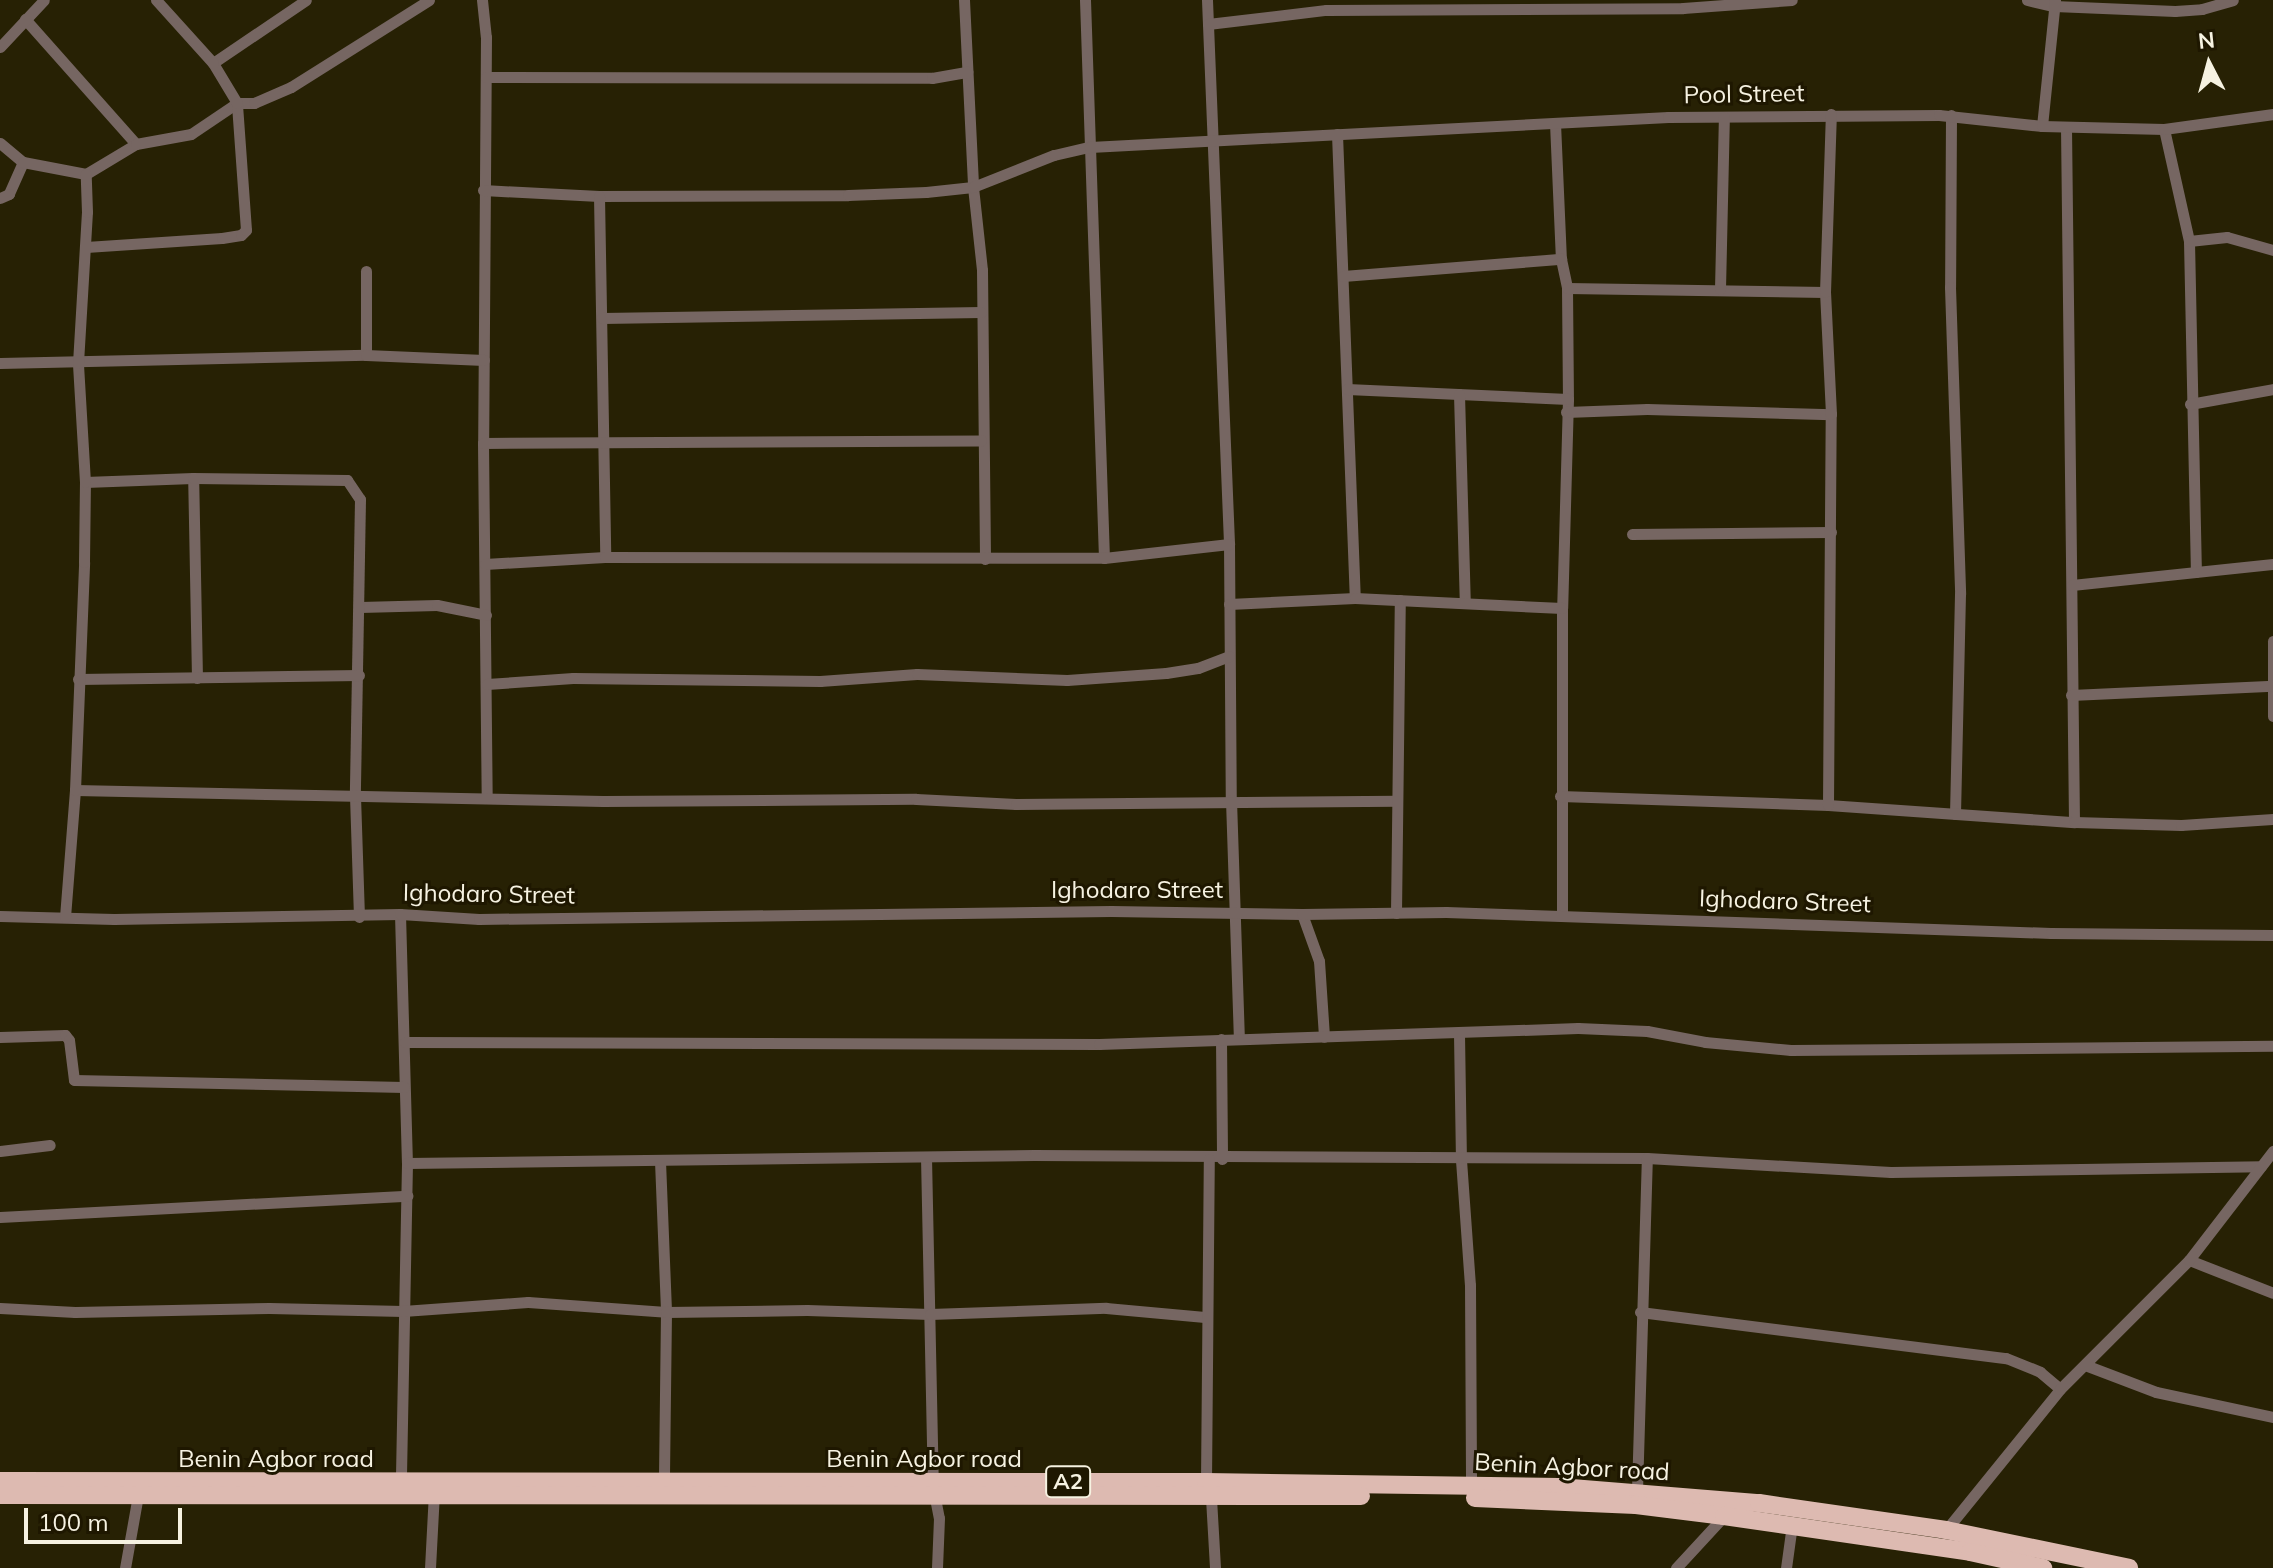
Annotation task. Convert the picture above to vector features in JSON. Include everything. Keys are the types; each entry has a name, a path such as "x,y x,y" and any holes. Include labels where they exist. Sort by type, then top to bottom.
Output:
{"highway":[{"name":"Benin Agbor road","path":"0,1481 401,1484 434,1490 1208,1490 1471,1486 1637,1491 1759,1503 1946,1530 2129,1568"},
{"name":"Benin Agbor road","path":"0,1495 664,1484 934,1491"},
{"name":"Benin Agbor road","path":"1208,1490 1636,1505 1792,1524 1970,1552 2043,1568"}],"street":[{"path":"0,47 44,0"},
{"path":"86,247 222,238 244,233 237,103 213,63 156,0"},
{"path":"213,63 306,0"},
{"path":"0,143 23,162 86,174 136,144 191,134 237,103 254,103 291,87 429,0"},
{"path":"482,0 486,77 483,443 487,798"},
{"path":"964,0 973,187 982,270 981,440 985,559"},
{"path":"1085,0 1104,558"},
{"path":"1207,0 1215,138 1229,544 1231,800 1239,1037"},
{"path":"1208,24 1326,5 1792,0"},
{"path":"2027,0 2175,11 2202,9 2233,0"},
{"path":"2042,126 2055,3"},
{"path":"25,19 136,144"},
{"path":"486,77 932,78 967,72"},
{"path":"1828,805 1831,414 1825,292 1831,114"},
{"name":"Pool Street","path":"483,190 599,196 848,195 973,187 1054,155 1090,147 1215,138 1555,123 1831,114 1951,115 2042,126 2164,129 2273,114"},
{"path":"1951,115 1950,287 1960,594 1955,814"},
{"path":"1720,289 1724,117"},
{"path":"1555,123 1561,259 1567,288 1568,399 1562,608 1562,916"},
{"path":"2066,127 2074,822"},
{"path":"2164,129 2189,241 2190,404 2196,572"},
{"path":"1337,134 1355,598"},
{"path":"0,198 9,194 23,162"},
{"path":"65,917 75,790 85,482 78,363 86,247 86,174"},
{"path":"599,196 605,557"},
{"path":"2189,241 2227,237 2273,250"},
{"path":"1343,276 1561,259"},
{"path":"366,271 366,355"},
{"path":"1567,288 1825,292"},
{"path":"602,318 981,312"},
{"path":"0,363 366,355 484,360"},
{"path":"1347,389 1568,399"},
{"path":"2190,404 2273,389"},
{"path":"1459,394 1465,603"},
{"path":"1566,412 1647,409 1831,414"},
{"path":"483,443 981,440"},
{"path":"85,482 193,478 347,480 360,499 355,796 359,917"},
{"path":"193,478 197,678"},
{"path":"1632,534 1831,532"},
{"path":"485,564 605,557 1104,558 1229,544"},
{"path":"2072,585 2273,564"},
{"path":"1229,604 1355,598 1562,608"},
{"path":"1396,913 1400,600"},
{"path":"360,607 437,605 486,615"},
{"path":"2273,641 2273,716"},
{"path":"487,684 573,678 820,681 917,674 1067,680 1166,673 1198,668 1229,656"},
{"path":"78,679 359,675"},
{"path":"2071,695 2273,686"},
{"path":"75,790 487,798 916,799 1016,804 1397,801"},
{"path":"1560,796 1828,805 2074,822 2181,825 2273,819"},
{"name":"Ighodaro Street","path":"0,916 359,917 400,914 479,919 1396,913 2051,933 2273,935"},
{"path":"400,914 407,1163 401,1484"},
{"path":"1302,914 1319,961 1324,1037"},
{"path":"405,1042 1099,1044 1578,1028 1647,1031 1705,1042 1791,1050 2273,1046"},
{"path":"1459,1034 1461,1160 1470,1285 1471,1486"},
{"path":"0,1037 65,1035 74,1080 404,1087"},
{"path":"1215,1568 1208,1490 1205,1317 1221,1039"},
{"path":"0,1151 50,1145"},
{"path":"1946,1530 2060,1389 2189,1260 2273,1151"},
{"path":"407,1163 926,1157 1647,1158 1891,1172 2261,1166"},
{"path":"926,1157 934,1491 939,1518 937,1568"},
{"path":"1637,1491 1647,1158"},
{"path":"660,1161 666,1312 664,1484"},
{"path":"0,1217 407,1196"},
{"path":"2189,1260 2273,1293"},
{"path":"0,1308 75,1312 269,1308 403,1311 528,1302 666,1312 807,1310 930,1314 1106,1308 1205,1317"},
{"path":"1640,1312 2006,1358 2040,1372 2060,1389"},
{"path":"2085,1365 2156,1392 2273,1417"},
{"path":"430,1568 434,1490"},
{"path":"125,1568 138,1495"},
{"path":"1676,1568 1724,1516"},
{"path":"1786,1568 1792,1524"}]}
